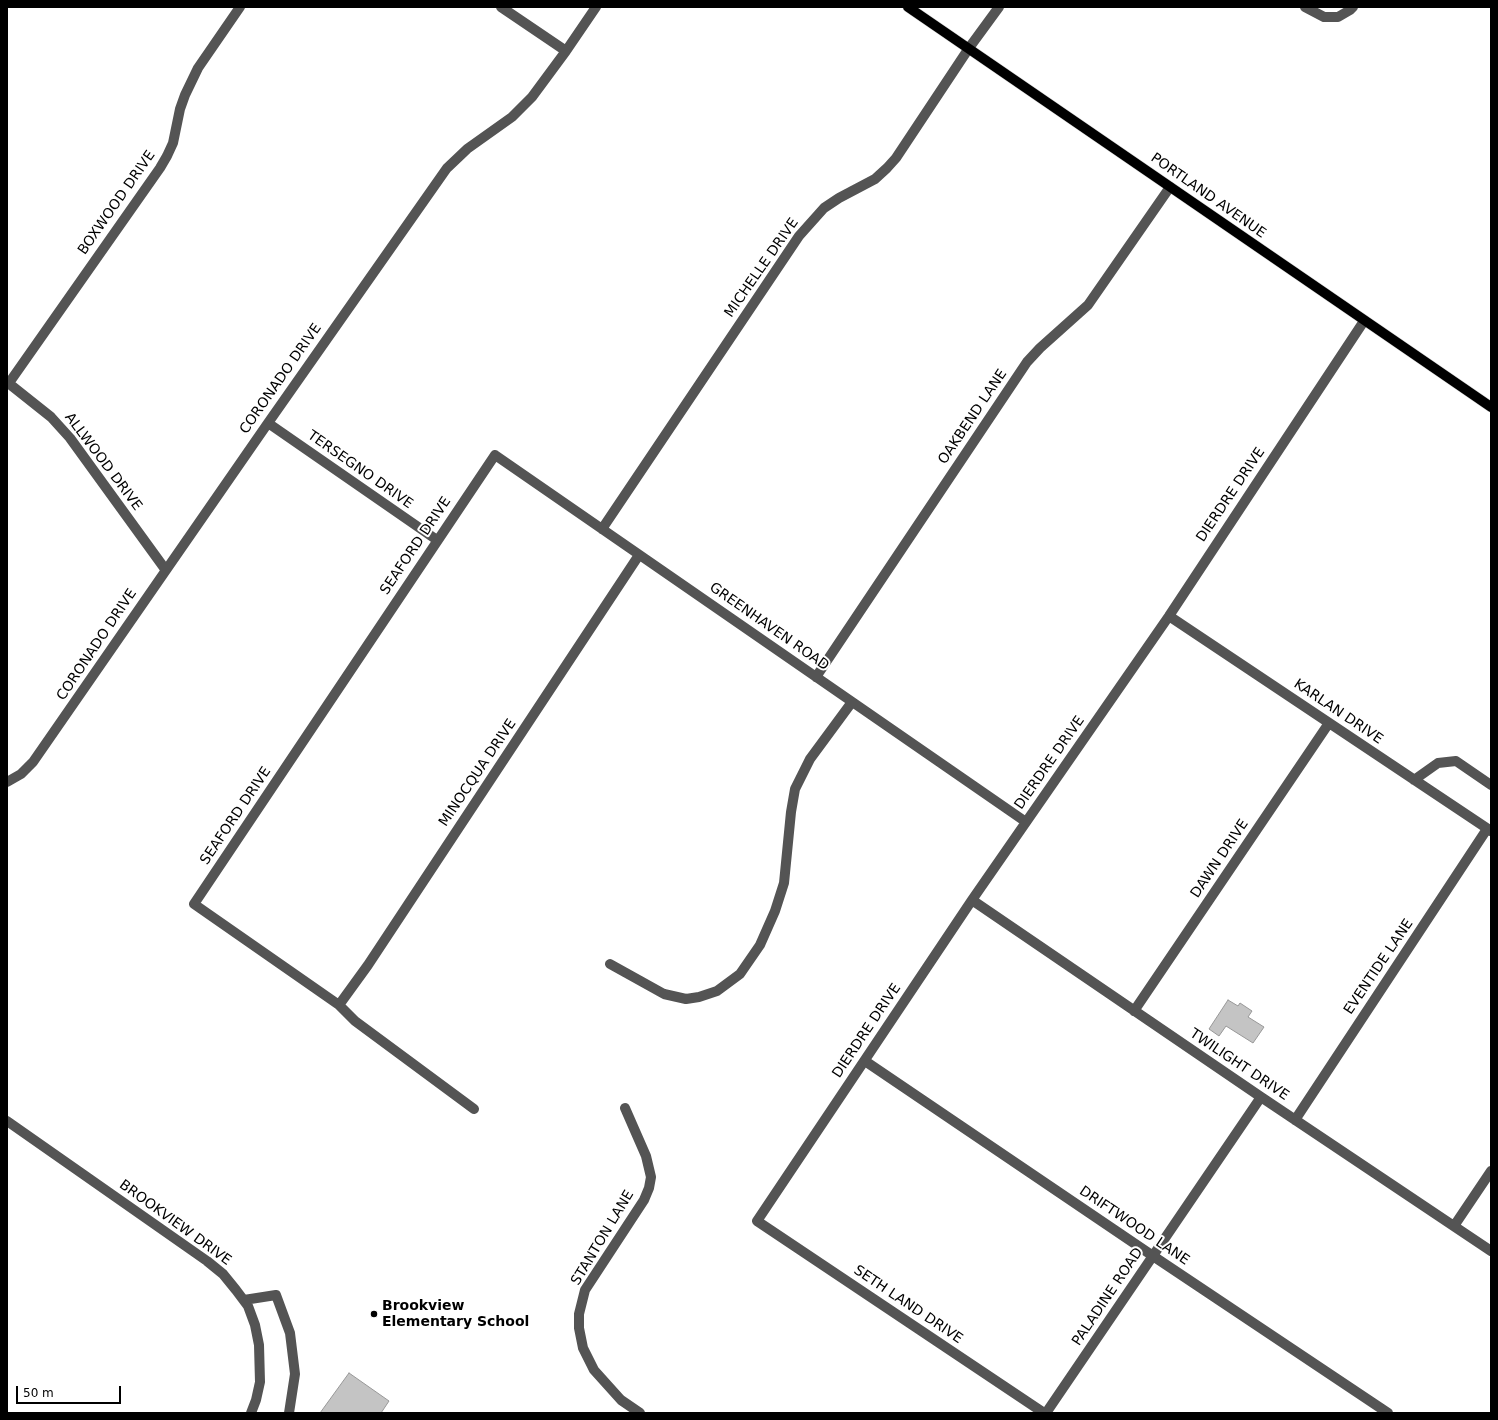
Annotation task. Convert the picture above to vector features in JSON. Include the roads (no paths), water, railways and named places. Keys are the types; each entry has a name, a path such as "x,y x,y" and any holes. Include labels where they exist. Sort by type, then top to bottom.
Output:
{"main road":[{"name":"PORTLAND AVENUE","path":"908,7 1491,407"}],"street":[{"name":"BOXWOOD DRIVE","path":"8,383 160,168 172,143 185,95 198,68 240,7"},
{"path":"501,7 566,51"},
{"name":"CORONADO DRIVE","path":"7,782 21,774 33,762 447,168 467,149 512,117 544,82 596,7"},
{"name":"MICHELLE DRIVE","path":"602,529 800,236 824,208 839,198 875,179 896,158 969,48 999,7"},
{"path":"1305,7 1324,17 1338,17 1353,7"},
{"name":"OAKBEND LANE","path":"816,677 1027,362 1040,348 1088,305 1170,187"},
{"name":"DIERDRE DRIVE","path":"757,1221 972,900 1169,616 1364,321"},
{"name":"ALLWOOD DRIVE","path":"8,383 51,417 70,438 166,570"},
{"name":"TERSEGNO DRIVE","path":"268,423 437,540"},
{"name":"GREENHAVEN ROAD","path":"495,456 1026,822"},
{"name":"SEAFORD DRIVE","path":"474,1109 355,1021 339,1005 194,904 437,540 495,456"},
{"name":"MINOCQUA DRIVE","path":"339,1005 364,971 640,555"},
{"name":"KARLAN DRIVE","path":"1169,616 1489,830"},
{"path":"610,964 664,994 686,999 699,997 717,991 740,974 760,945 775,911 784,883 791,812 795,789 810,759 852,702"},
{"name":"DAWN DRIVE","path":"1134,1011 1329,723"},
{"path":"1414,780 1438,763 1456,761 1491,785"},
{"name":"EVENTIDE LANE","path":"1295,1120 1489,830"},
{"name":"TWILIGHT DRIVE","path":"972,900 1295,1120 1491,1251"},
{"name":"DRIFTWOOD LANE","path":"865,1061 1388,1413"},
{"name":"PALADINE ROAD","path":"1045,1413 1261,1097"},
{"name":"STANTON LANE","path":"625,1108 646,1156 651,1177 649,1188 644,1200 585,1290 579,1314 579,1328 583,1348 594,1370 621,1400 640,1413"},
{"name":"BROOKVIEW DRIVE","path":"7,1121 207,1261 223,1274 248,1306 260,1345 260,1382 256,1400 250,1413"},
{"path":"1454,1226 1491,1171"},
{"name":"SETH LAND DRIVE","path":"757,1221 1045,1413"},
{"path":"244,1300 276,1295 290,1333 295,1374 289,1413"}],"place":[{"name":"Brookview Elementary School","path":"374,1314"}]}
